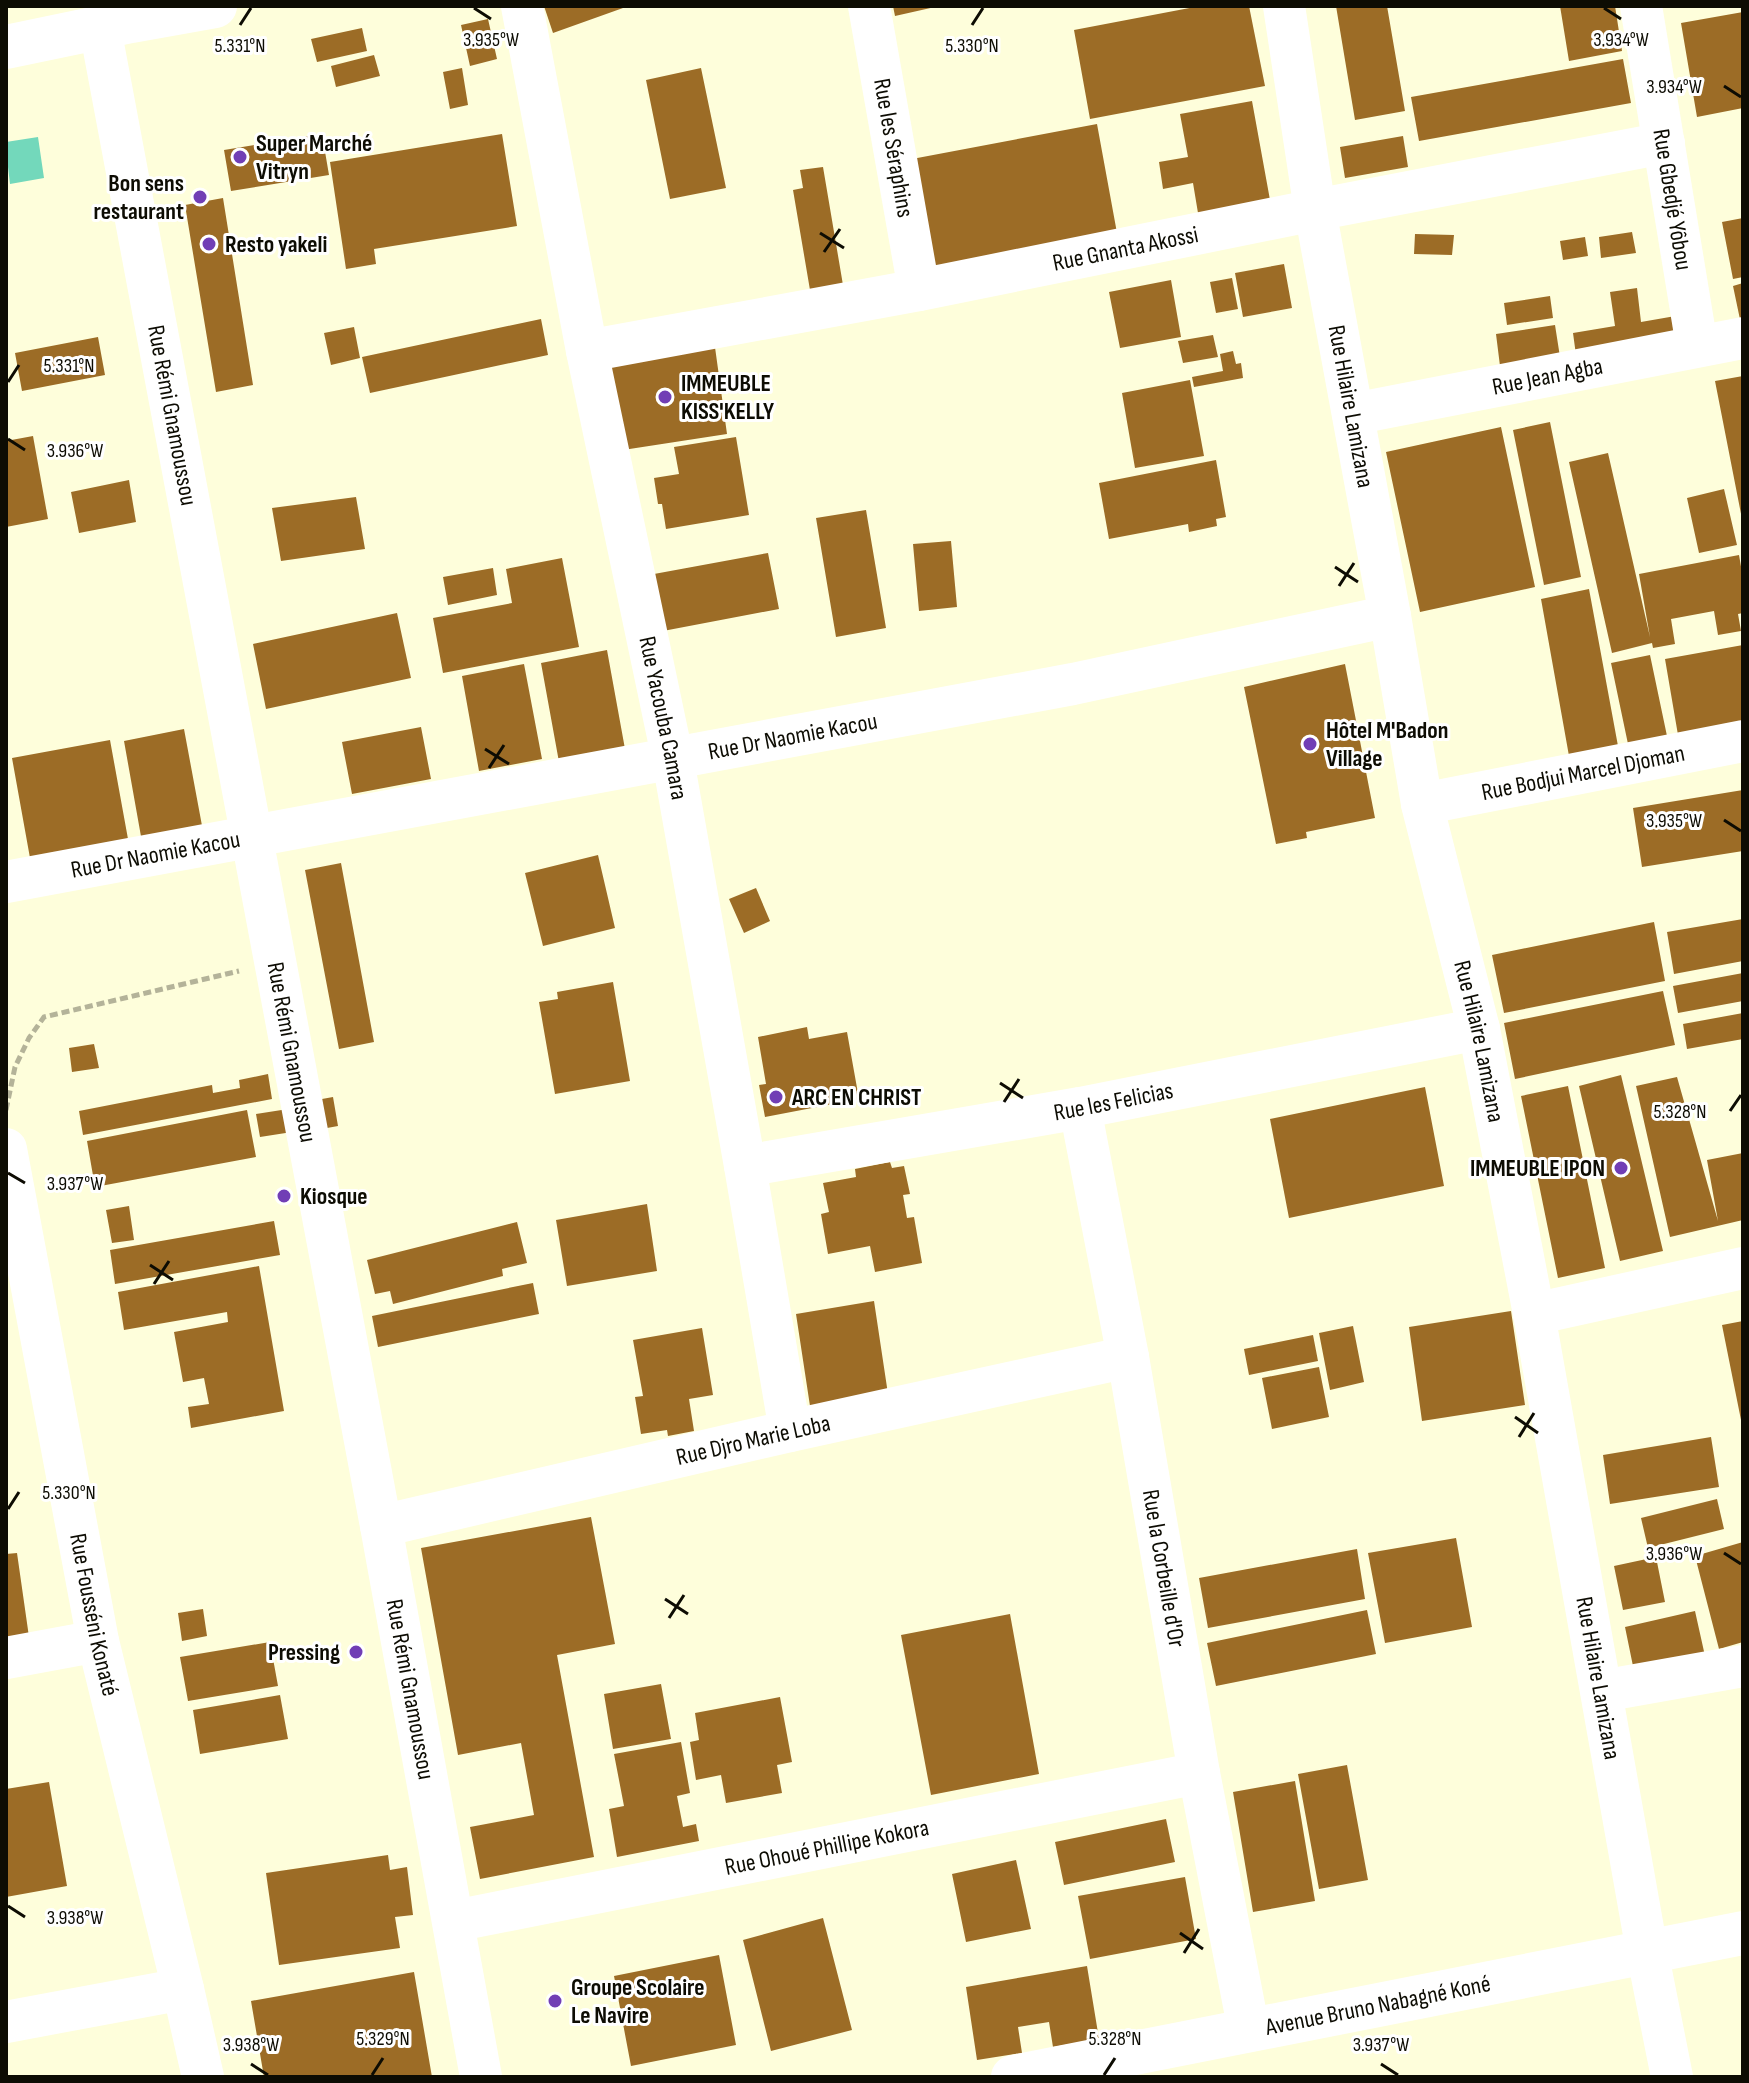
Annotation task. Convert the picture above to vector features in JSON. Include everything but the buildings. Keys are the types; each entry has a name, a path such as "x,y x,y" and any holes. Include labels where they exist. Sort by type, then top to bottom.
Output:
{"street":[{"path":"6,47 120,18 215,6"},
{"name":"Rue Yacouba Camara","path":"522,6 587,351 673,760 790,1431"},
{"name":"Rue les Séraphins","path":"869,6 919,290"},
{"name":"Rue Hilaire Lamizana","path":"1284,6 1315,210 1422,804 1479,1029 1534,1314 1672,2077"},
{"name":"Rue Gbedjé Yôbou","path":"1641,6 1697,346"},
{"name":"Rue Rémi Gnamoussou","path":"120,18 250,836 381,1526 481,2077"},
{"name":"Rue Gnanta Akossi","path":"587,351 919,290 1664,143"},
{"name":"Rue Jean Agba","path":"1353,414 1743,338"},
{"name":"Rue Dr Naomie Kacou","path":"6,882 1073,684 1390,616"},
{"name":"Rue Bodjui Marcel Djoman","path":"1422,804 1743,741"},
{"name":"Rue les Felicias","path":"745,1166 1080,1108 1479,1029"},
{"name":"Rue la Corbeille d'Or","path":"1080,1108 1128,1357 1199,1773 1249,2031"},
{"name":"Rue Fousséni Konaté","path":"6,1149 98,1641 203,2077"},
{"path":"1534,1314 1743,1268"},
{"name":"Rue Djro Marie Loba","path":"381,1526 790,1431 1128,1357"},
{"path":"6,1658 98,1641"},
{"path":"1602,1691 1743,1666"},
{"name":"Rue Ohoué Phillipe Kokora","path":"454,1921 1199,1773"},
{"name":"Avenue Bruno Nabagné Koné","path":"1013,2077 1743,1933"},
{"path":"6,2022 183,1989"}],"path":[{"path":"6,1112 15,1067 29,1038 44,1017 275,962"}],"water":[{"path":"38,137 44,178 10,184 6,142"}],"place":[{"name":"Super Marché Vitryn","path":"240,157"},
{"name":"Bon sens restaurant","path":"200,197"},
{"name":"Resto yakeli","path":"209,244"},
{"name":"IMMEUBLE KISS'KELLY","path":"665,397"},
{"name":"Hôtel M'Badon Village","path":"1310,744"},
{"name":"ARC EN CHRIST","path":"776,1097"},
{"name":"IMMEUBLE IPON","path":"1621,1168"},
{"name":"Kiosque","path":"284,1196"},
{"name":"Pressing","path":"356,1652"},
{"name":"Groupe Scolaire Le Navire","path":"555,2001"}]}
